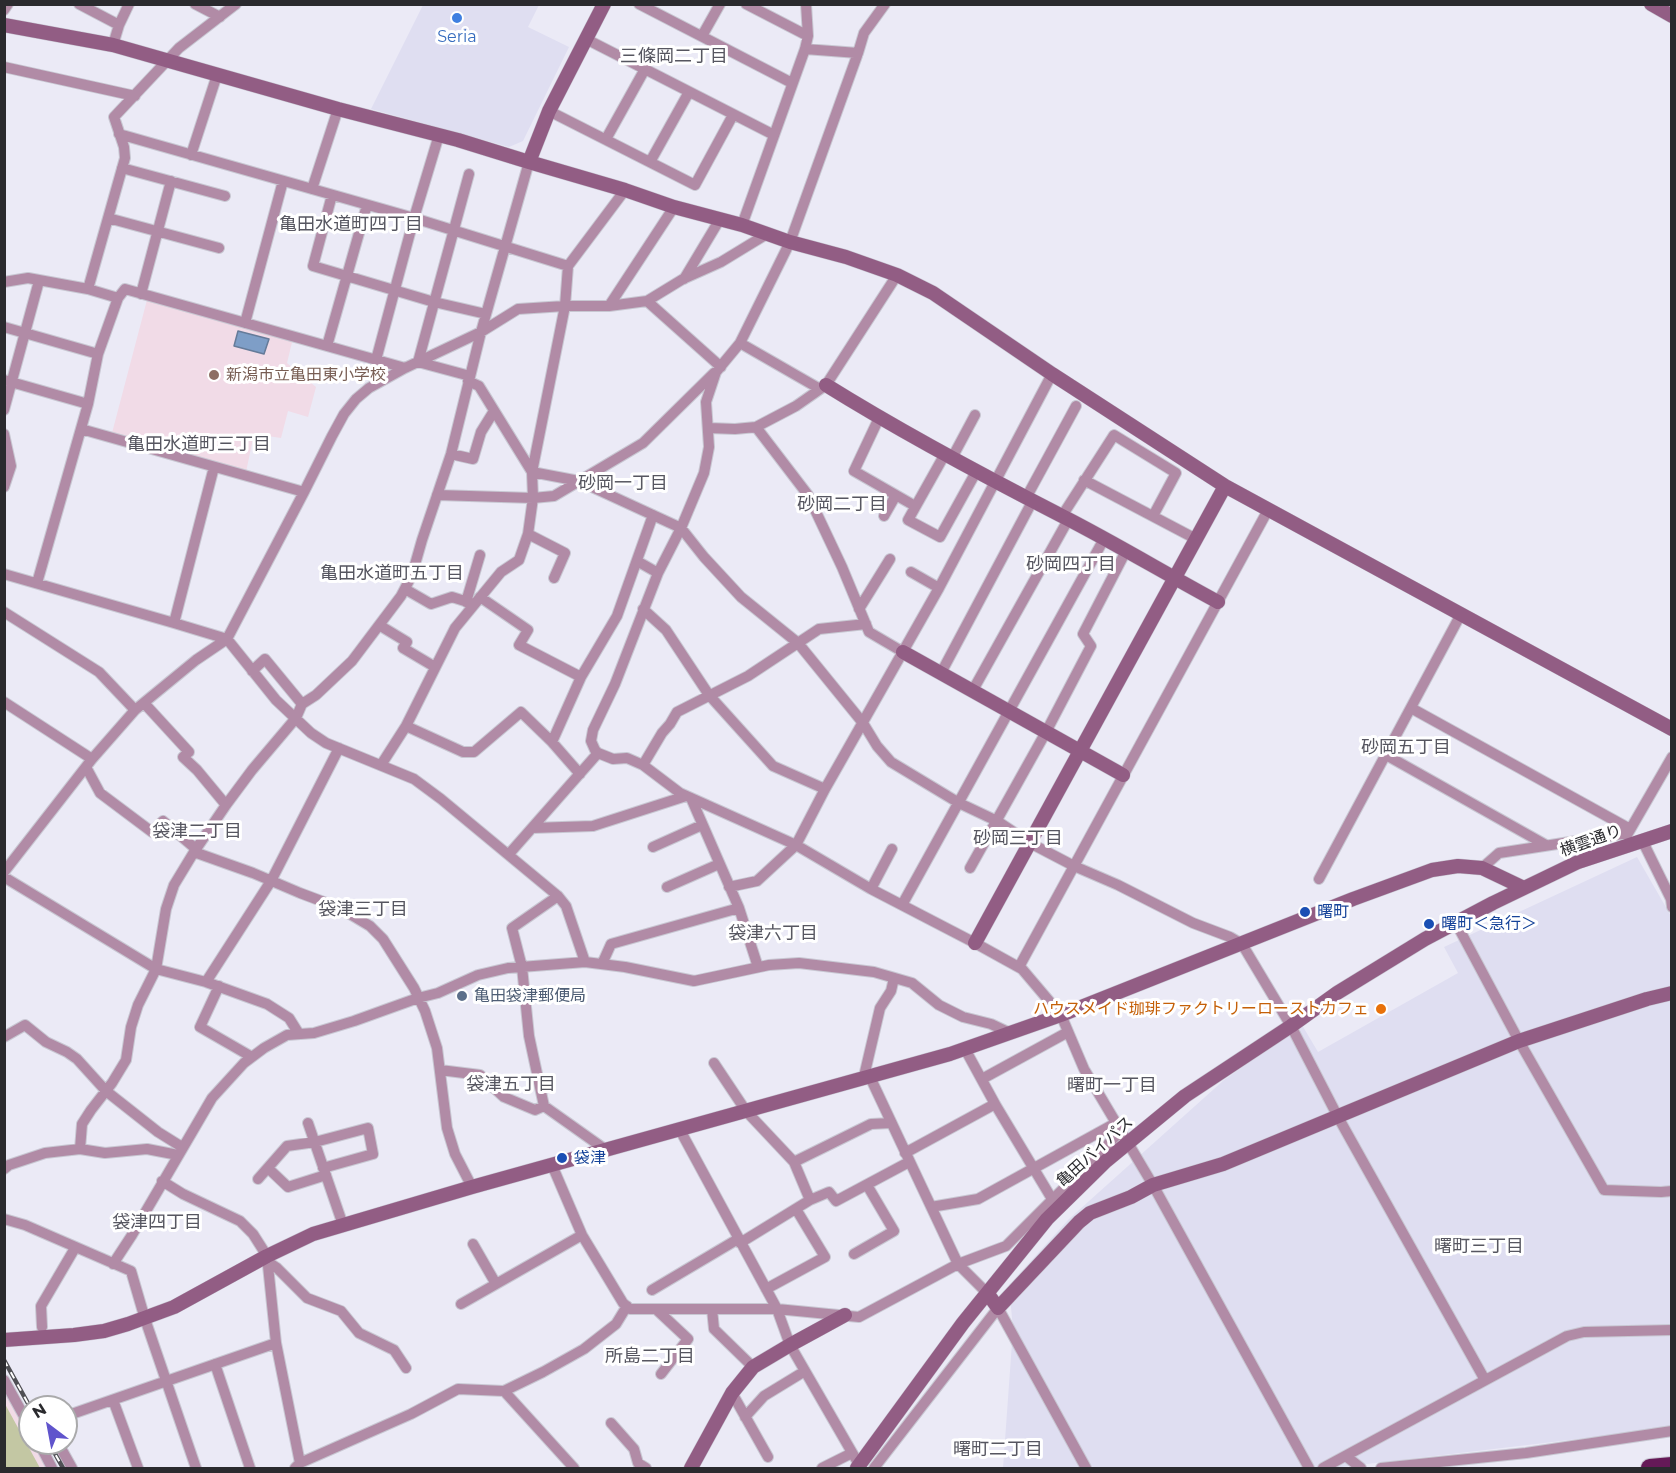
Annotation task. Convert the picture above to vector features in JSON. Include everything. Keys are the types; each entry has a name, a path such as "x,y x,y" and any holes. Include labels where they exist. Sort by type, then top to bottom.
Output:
{"highway":[{"path":"1650,1468 1671,1466"}],"street":[{"path":"4,10 8,4"},
{"path":"79,4 119,25"},
{"path":"113,45 129,4"},
{"path":"195,4 220,17"},
{"path":"88,289 125,158 114,117 179,48 236,4"},
{"path":"80,1149 82,1124 126,1060 131,1028 138,1005 156,969 166,909 174,885 226,805 296,718 302,704 316,695 352,661 405,589 412,575 451,454 481,332 529,162 549,111 604,4"},
{"path":"639,4 660,9 702,36 792,83"},
{"path":"702,36 720,4"},
{"path":"746,4 808,36"},
{"path":"742,225 805,49 808,36 806,4"},
{"path":"437,495 534,498 554,496 643,443 719,369 740,342 789,242 864,33 885,4"},
{"path":"1651,4 1671,16"},
{"path":"4,25 113,45 338,109 439,135 625,190 674,207 742,225 897,275 933,293 1052,374 1225,486 1671,729"},
{"path":"586,39 774,135"},
{"path":"805,49 858,53"},
{"path":"4,67 135,96"},
{"path":"606,139 645,69"},
{"path":"191,155 217,75"},
{"path":"650,162 689,92"},
{"path":"312,189 338,109"},
{"path":"549,111 695,185 733,115"},
{"path":"119,134 414,218 568,266"},
{"path":"376,360 439,135"},
{"path":"122,168 225,196"},
{"path":"418,362 469,174"},
{"path":"141,294 171,181"},
{"path":"245,323 283,181"},
{"path":"381,765 406,726 454,628 474,601 501,572 519,560 528,534 534,498 532,472 565,306 568,266 625,190"},
{"path":"332,195 314,266 434,302 486,314"},
{"path":"327,346 367,205"},
{"path":"609,306 674,207"},
{"path":"108,218 219,248"},
{"path":"683,279 720,219"},
{"path":"4,872 89,763 140,706 196,660 227,639 344,414 369,388 481,332 518,309 609,306 647,301 683,279 721,262 762,237 764,233"},
{"path":"709,428 756,427 796,406 823,387 897,275"},
{"path":"4,282 28,278 88,289 117,298"},
{"path":"4,410 8,381 26,332 39,281"},
{"path":"37,584 88,404 98,354 117,298 125,290 405,368"},
{"path":"647,301 719,369"},
{"path":"4,327 98,354"},
{"path":"740,342 1218,602"},
{"path":"418,362 469,379 479,386 532,472 579,481 681,528 741,597 798,643 863,723 891,762 959,803 997,821 1029,843 1193,923 1230,936 1242,944 1291,1026 1338,1117 1485,1380"},
{"path":"719,369 706,402 709,447 704,473 681,528 658,573 615,684 593,730 591,741 595,750 613,759 627,758 643,765 680,793 796,845 871,889 1019,967 1060,1015 1084,1069 1153,1185 1309,1468"},
{"path":"729,887 758,881 796,845 825,789 939,588 1052,374"},
{"path":"8,381 88,404"},
{"path":"941,673 1076,406"},
{"path":"451,454 473,459 481,432 494,411"},
{"path":"975,415 908,520 940,537 976,471"},
{"path":"879,418 854,471 915,506"},
{"path":"756,427 808,495 869,632 1123,775"},
{"path":"81,429 304,492"},
{"path":"4,434 11,466 4,487"},
{"path":"972,690 1084,480 1114,435 1176,473 1153,516"},
{"path":"174,623 214,467"},
{"path":"1084,480 1196,539"},
{"path":"975,943 1225,486"},
{"path":"884,516 896,495"},
{"path":"1019,967 1268,510"},
{"path":"552,742 581,677 617,616 653,515"},
{"path":"528,534 565,554 554,578"},
{"path":"902,905 1104,539"},
{"path":"970,868 1091,646 1083,634 1126,552"},
{"path":"474,601 480,555"},
{"path":"860,609 890,559"},
{"path":"637,561 658,573"},
{"path":"911,573 939,588"},
{"path":"4,574 227,639 276,700 311,733 326,743 414,779 558,896 566,906 585,962"},
{"path":"405,589 431,604 452,597 474,601 528,630 519,645 581,677"},
{"path":"643,609 666,630 709,696 773,766 825,789"},
{"path":"4,612 99,672 140,706 189,752 183,757 226,805"},
{"path":"1319,879 1461,614"},
{"path":"643,765 677,711 747,676 819,629 866,624"},
{"path":"379,626 407,642 403,648 435,667"},
{"path":"252,671 265,659 302,704"},
{"path":"4,702 89,763 100,793 152,832 163,820 195,851 340,908 370,926 383,939 414,988 425,1011 437,1048 447,1128 455,1154 472,1187"},
{"path":"1411,708 1629,831"},
{"path":"406,726 463,752 474,752 521,712 580,774"},
{"path":"206,982 271,881 339,748"},
{"path":"509,854 598,753"},
{"path":"1386,755 1546,845"},
{"path":"1620,847 1671,757"},
{"path":"688,797 739,909 758,966"},
{"path":"532,828 593,826 688,797"},
{"path":"653,847 702,825"},
{"path":"1482,868 1498,854 1629,831"},
{"name":"横雲通り","path":"1524,888 1578,862 1671,831"},
{"path":"1642,840 1671,899 1671,907"},
{"path":"871,889 892,849"},
{"path":"667,887 719,864"},
{"path":"4,1340 104,1331 145,1319 174,1307 313,1234 472,1187 870,1077 965,1048 1060,1015 1432,870 1458,866 1482,868 1524,888"},
{"path":"4,877 156,969 219,986 267,1004 289,1018 298,1034"},
{"name":"亀田バイパス","path":"857,1464 963,1323 1047,1219 1098,1169 1122,1132 1185,1096 1291,1026 1336,993 1425,939 1524,888"},
{"path":"558,896 512,928 522,967 529,1036 544,1106 606,1150"},
{"path":"602,964 611,944 739,909"},
{"path":"1456,922 1519,1041 1604,1190 1671,1191"},
{"path":"113,1264 212,1098 244,1063 287,1035 314,1033 354,1021 438,993 478,975 508,968 585,962 625,967 694,981 758,966 799,963 874,972 912,983 939,1005 963,1017 991,1024 1010,1033"},
{"path":"894,978 891,991 880,1008 865,1072 870,1077 958,1264 988,1294 998,1308 1086,1468"},
{"path":"219,986 200,1027 252,1057"},
{"path":"874,1468 998,1308 1079,1221 1090,1214 1153,1185 1223,1164 1519,1041 1671,993"},
{"path":"4,1037 25,1025 46,1042 67,1052 77,1059 106,1091 180,1151"},
{"path":"982,1079 1068,1032"},
{"path":"965,1048 995,1104 1052,1199"},
{"path":"714,1063 746,1112 794,1162 810,1200"},
{"path":"440,1070 480,1075 504,1097 535,1110 544,1106"},
{"path":"652,1290 810,1200 829,1192 836,1201 867,1185 907,1157 995,1104"},
{"path":"308,1123 343,1225"},
{"path":"794,1162 871,1124 891,1123"},
{"path":"258,1179 287,1146 315,1142 368,1128 373,1154 288,1186 268,1168"},
{"path":"680,1130 777,1309 790,1345 857,1464 822,1468"},
{"path":"931,1206 978,1199 1034,1168 1122,1132"},
{"path":"552,1165 582,1235 623,1303 630,1309 777,1309 859,1317 958,1264 1006,1246 1122,1132"},
{"path":"6,1166 45,1153 80,1149 105,1153 147,1149 180,1151"},
{"path":"162,1181 183,1194 240,1221 253,1234 268,1259 307,1298 341,1311 359,1332 394,1350 406,1368"},
{"path":"854,1254 894,1231 867,1185"},
{"path":"766,1289 825,1257 796,1209"},
{"path":"4,1219 131,1272 196,1468"},
{"path":"461,1304 582,1235"},
{"path":"473,1244 496,1284"},
{"path":"42,1327 41,1306 75,1248"},
{"path":"268,1259 276,1343 297,1466 411,1414 458,1389 504,1391 585,1349 616,1324 627,1306"},
{"path":"657,1310 688,1339 661,1374"},
{"path":"712,1310 714,1329 753,1367"},
{"path":"691,1468 732,1393 753,1367 845,1315"},
{"path":"1323,1468 1567,1336 1584,1332 1671,1330"},
{"path":"78,1412 276,1343"},
{"path":"215,1364 250,1468"},
{"path":"746,1417 764,1396 805,1371"},
{"path":"4,1380 18,1405"},
{"path":"504,1391 574,1468"},
{"path":"732,1393 768,1457"},
{"path":"112,1400 138,1468"},
{"path":"611,1423 634,1449 638,1463 646,1468"},
{"path":"1381,1468 1526,1453 1671,1431"},
{"path":"64,1455 72,1468"},
{"path":"1347,1456 1361,1468"}],"shaded area":[{"path":"423,5 539,5 528,27 569,47 523,141 509,147 371,109"},
{"name":"新潟市立亀田東小学校","path":"147,300 293,338 287,363 316,387 308,417 288,411 281,438 254,434 246,472 112,433"},
{"path":"1637,857 1671,916 1671,1428 1333,1468 1003,1468 1013,1329 1009,1285 1069,1219 1224,1080 1302,1025 1318,1052 1458,973 1444,947"},
{"path":"4,1387 18,1412 18,1455 41,1455 48,1468 5,1468"}],"green space":[{"path":"5,1404 18,1428 18,1455 33,1455 40,1468 5,1468"}],"water":[{"path":"238,331 269,339 264,354 234,346"}],"railway":[{"path":"4,1360 23,1395"},
{"path":"56,1455 63,1468"}],"place":[{"name":"Seria","path":"457,18"},
{"name":"新潟市立亀田東小学校","path":"214,375"},
{"name":"曙町","path":"1305,912"},
{"name":"曙町＜急行＞","path":"1429,924"},
{"name":"亀田袋津郵便局","path":"462,996"},
{"name":"ハウスメイド珈琲ファクトリーローストカフェ","path":"1381,1009"},
{"name":"袋津","path":"562,1158"}],"district":[{"name":"三條岡二丁目","path":"674,57"},
{"name":"亀田水道町四丁目","path":"351,225"},
{"name":"亀田水道町三丁目","path":"199,445"},
{"name":"砂岡一丁目","path":"623,484"},
{"name":"砂岡二丁目","path":"842,505"},
{"name":"砂岡四丁目","path":"1071,565"},
{"name":"亀田水道町五丁目","path":"392,574"},
{"name":"砂岡五丁目","path":"1406,748"},
{"name":"袋津二丁目","path":"197,832"},
{"name":"砂岡三丁目","path":"1018,839"},
{"name":"袋津三丁目","path":"363,910"},
{"name":"袋津六丁目","path":"773,934"},
{"name":"袋津五丁目","path":"511,1085"},
{"name":"曙町一丁目","path":"1112,1086"},
{"name":"袋津四丁目","path":"157,1223"},
{"name":"曙町三丁目","path":"1479,1247"},
{"name":"所島二丁目","path":"650,1357"},
{"name":"曙町二丁目","path":"998,1450"}]}
